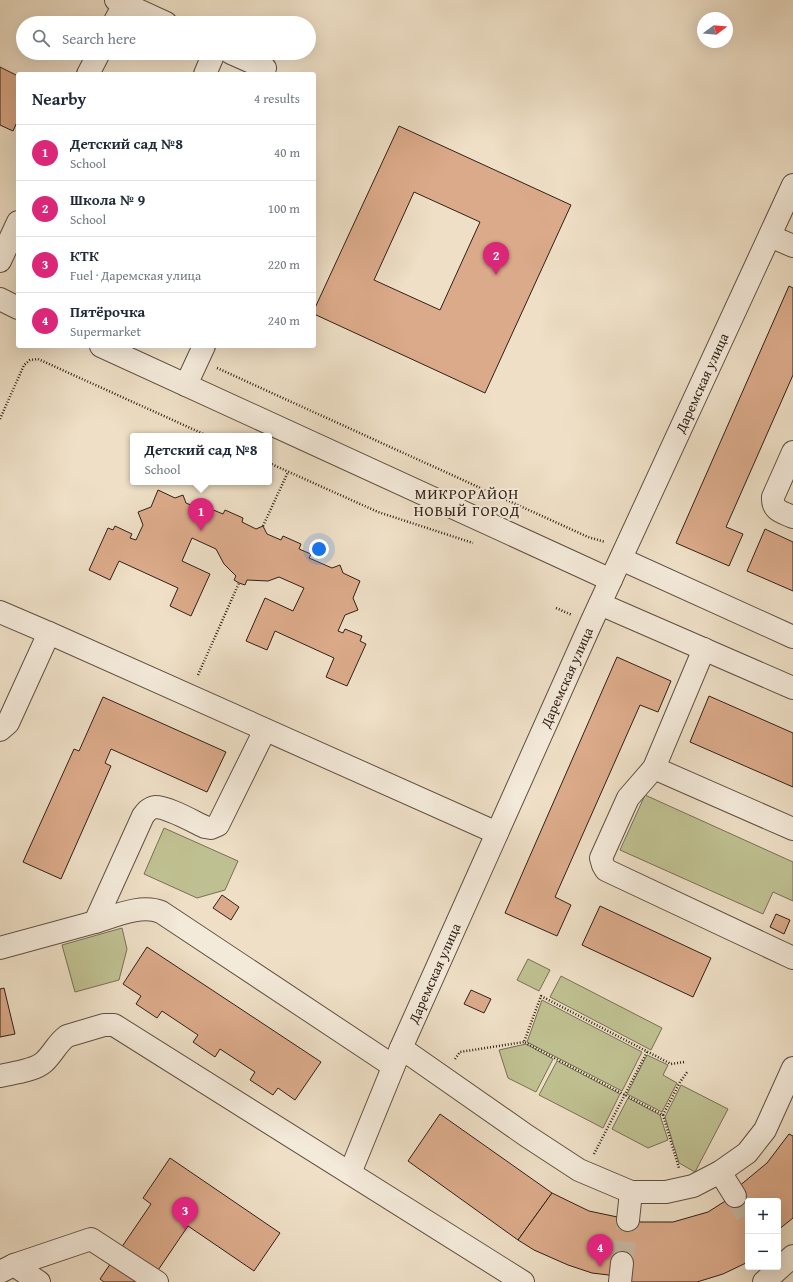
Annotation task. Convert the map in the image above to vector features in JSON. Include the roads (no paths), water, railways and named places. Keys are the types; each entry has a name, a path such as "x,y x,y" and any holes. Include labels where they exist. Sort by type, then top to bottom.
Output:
{"street":[{"path":"116,16 120,2 151,16"},
{"path":"89,72 95,60"},
{"path":"206,72 211,60"},
{"path":"243,60 263,71"},
{"name":"Даремская улица","path":"350,1174 397,1057 620,559 793,185"},
{"path":"0,261 16,226"},
{"path":"770,236 793,246"},
{"path":"105,348 611,580"},
{"path":"186,385 200,352"},
{"path":"793,452 773,497 772,504 775,509 793,517"},
{"path":"620,559 793,637"},
{"path":"600,604 793,688"},
{"path":"0,612 497,834"},
{"path":"0,730 8,723 48,633"},
{"path":"704,649 654,768 628,798 601,858 603,865 606,870 793,958"},
{"path":"95,922 143,816 148,810 154,807 162,808 205,827 211,828 218,825 265,730"},
{"path":"654,768 793,829"},
{"path":"0,948 141,909 151,908 161,912 397,1057 442,1076 527,1136 585,1172 631,1192 666,1192 693,1186 720,1172 747,1153 765,1130 793,1068"},
{"path":"0,1076 28,1069 44,1063 62,1040 67,1036 104,1025 114,1025 523,1282"},
{"path":"720,1172 734,1196"},
{"path":"628,1220 631,1192"},
{"path":"7,1269 91,1239 157,1282"},
{"path":"7,1269 39,1282"}],"tunnel":[{"path":"735,1196 745,1213"},
{"path":"622,1263 628,1220"}],"place":[{"name":"Школа № 9","path":"496,275"},
{"name":"Детский сад №8","path":"201,531"},
{"name":"КТК","path":"185,1230"},
{"name":"Пятёрочка","path":"600,1267"}],"district":[{"name":"МИКРОРАЙОН НОВЫЙ ГОРОД","path":"467,502"}]}
